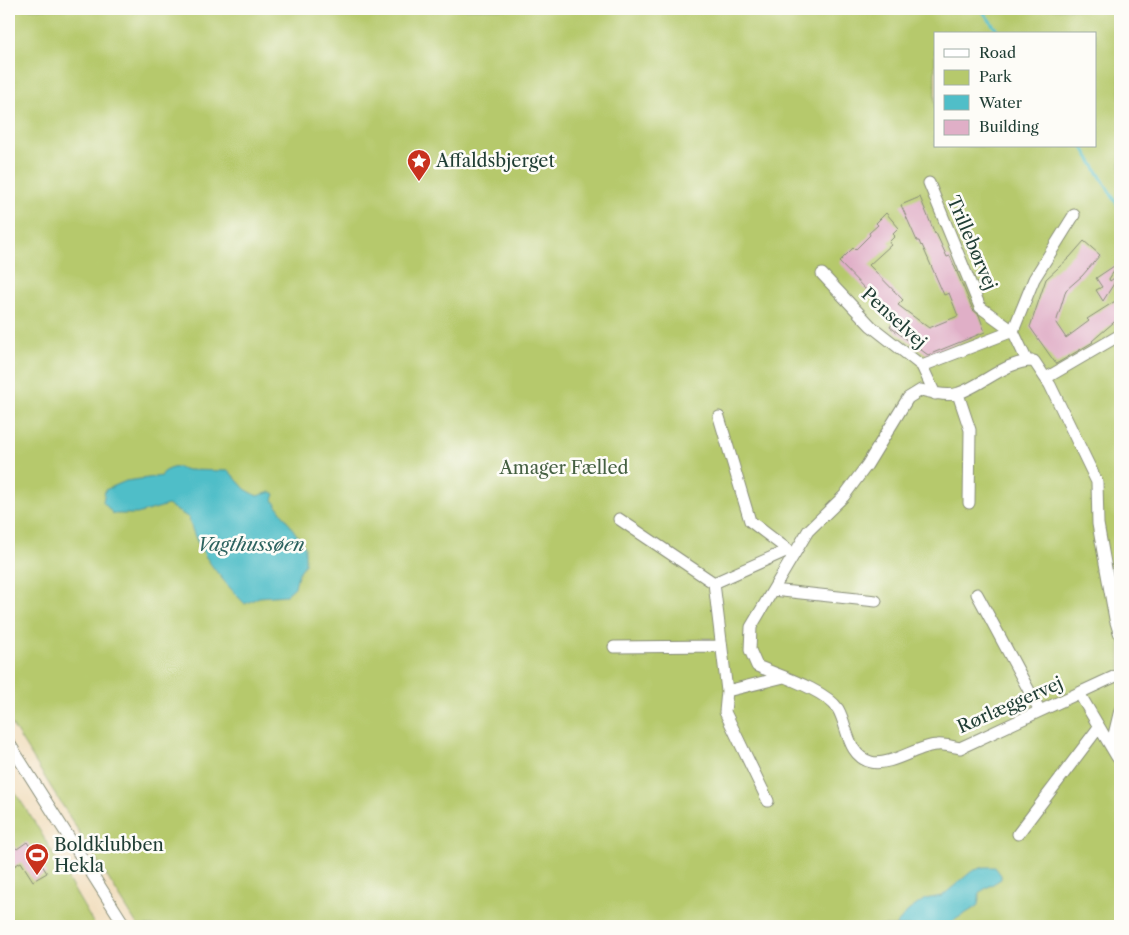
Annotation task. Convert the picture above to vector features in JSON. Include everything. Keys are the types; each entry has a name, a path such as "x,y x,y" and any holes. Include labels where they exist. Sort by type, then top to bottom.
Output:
{"street":[{"name":"Trillebørvej","path":"929,183 980,307 1013,331"},
{"path":"922,366 1013,331 1034,279 1074,215"},
{"name":"Penselvej","path":"822,274 871,326 922,366 935,394"},
{"path":"1013,331 1027,361"},
{"path":"1046,378 1120,335"},
{"path":"784,677 757,666 750,650 751,627 773,590 791,552 808,531 844,496 867,465 908,398 921,390 935,394 958,394 996,373 1027,361 1034,361 1046,378 1097,482 1098,524 1114,619 1120,635"},
{"path":"958,394 970,430 969,503"},
{"path":"719,417 750,521 791,552"},
{"path":"619,518 714,583 727,691 725,712 768,801"},
{"path":"714,583 791,552"},
{"path":"773,590 876,601"},
{"path":"977,594 1040,711"},
{"path":"614,647 721,646"},
{"name":"Rørlæggervej","path":"784,677 820,693 837,708 854,750 861,758 872,762 882,762 936,744 960,748 1120,674"},
{"path":"727,691 784,677"},
{"path":"1079,693 1117,757 1120,758"},
{"path":"1111,747 1120,710"},
{"path":"1018,834 1099,727"},
{"path":"9,743 125,926"}],"green space":[{"name":"Amager Fælled","path":"9,9 1120,9 1120,926 138,926 9,720"},
{"name":"Boldklubben Hekla","path":"9,783 37,826 95,926 9,926"}],"water":[{"name":"Vagthussøen","path":"178,467 187,470 229,471 245,489 257,496 271,492 275,494 273,500 305,547 305,564 298,574 295,587 286,595 259,597 245,604 211,564 197,542 189,518 168,505 137,514 113,514 103,502 105,490 126,481 162,476 163,472"},
{"path":"984,867 995,867 1001,875 1001,879 980,892 978,905 948,926 895,926 908,911 925,899 942,896 972,871"}],"building":[{"path":"920,197 935,234 947,257 950,256 973,310 979,315 985,332 928,355 890,327 895,320 839,262 870,235 869,233 878,225 876,223 886,213 899,228 889,242 891,245 869,265 903,300 898,305 929,328 958,316 949,293 944,295 922,245 917,241 901,205"},
{"path":"1084,241 1100,255 1082,276 1066,290 1056,323 1066,338 1089,321 1087,319 1120,298 1120,317 1093,342 1056,364 1030,327 1046,279"},
{"path":"1120,262 1109,279 1110,281 1120,274 1103,301 1096,290 1102,287 1096,278"},
{"path":"27,842 47,873 33,881 21,862 9,869 9,849 14,846 17,849"}],"waterway":[{"path":"981,9 998,32"},
{"path":"1083,148 1120,209"}],"place":[{"name":"Affaldsbjerget","path":"419,182"},
{"name":"Boldklubben Hekla","path":"37,876"}]}
